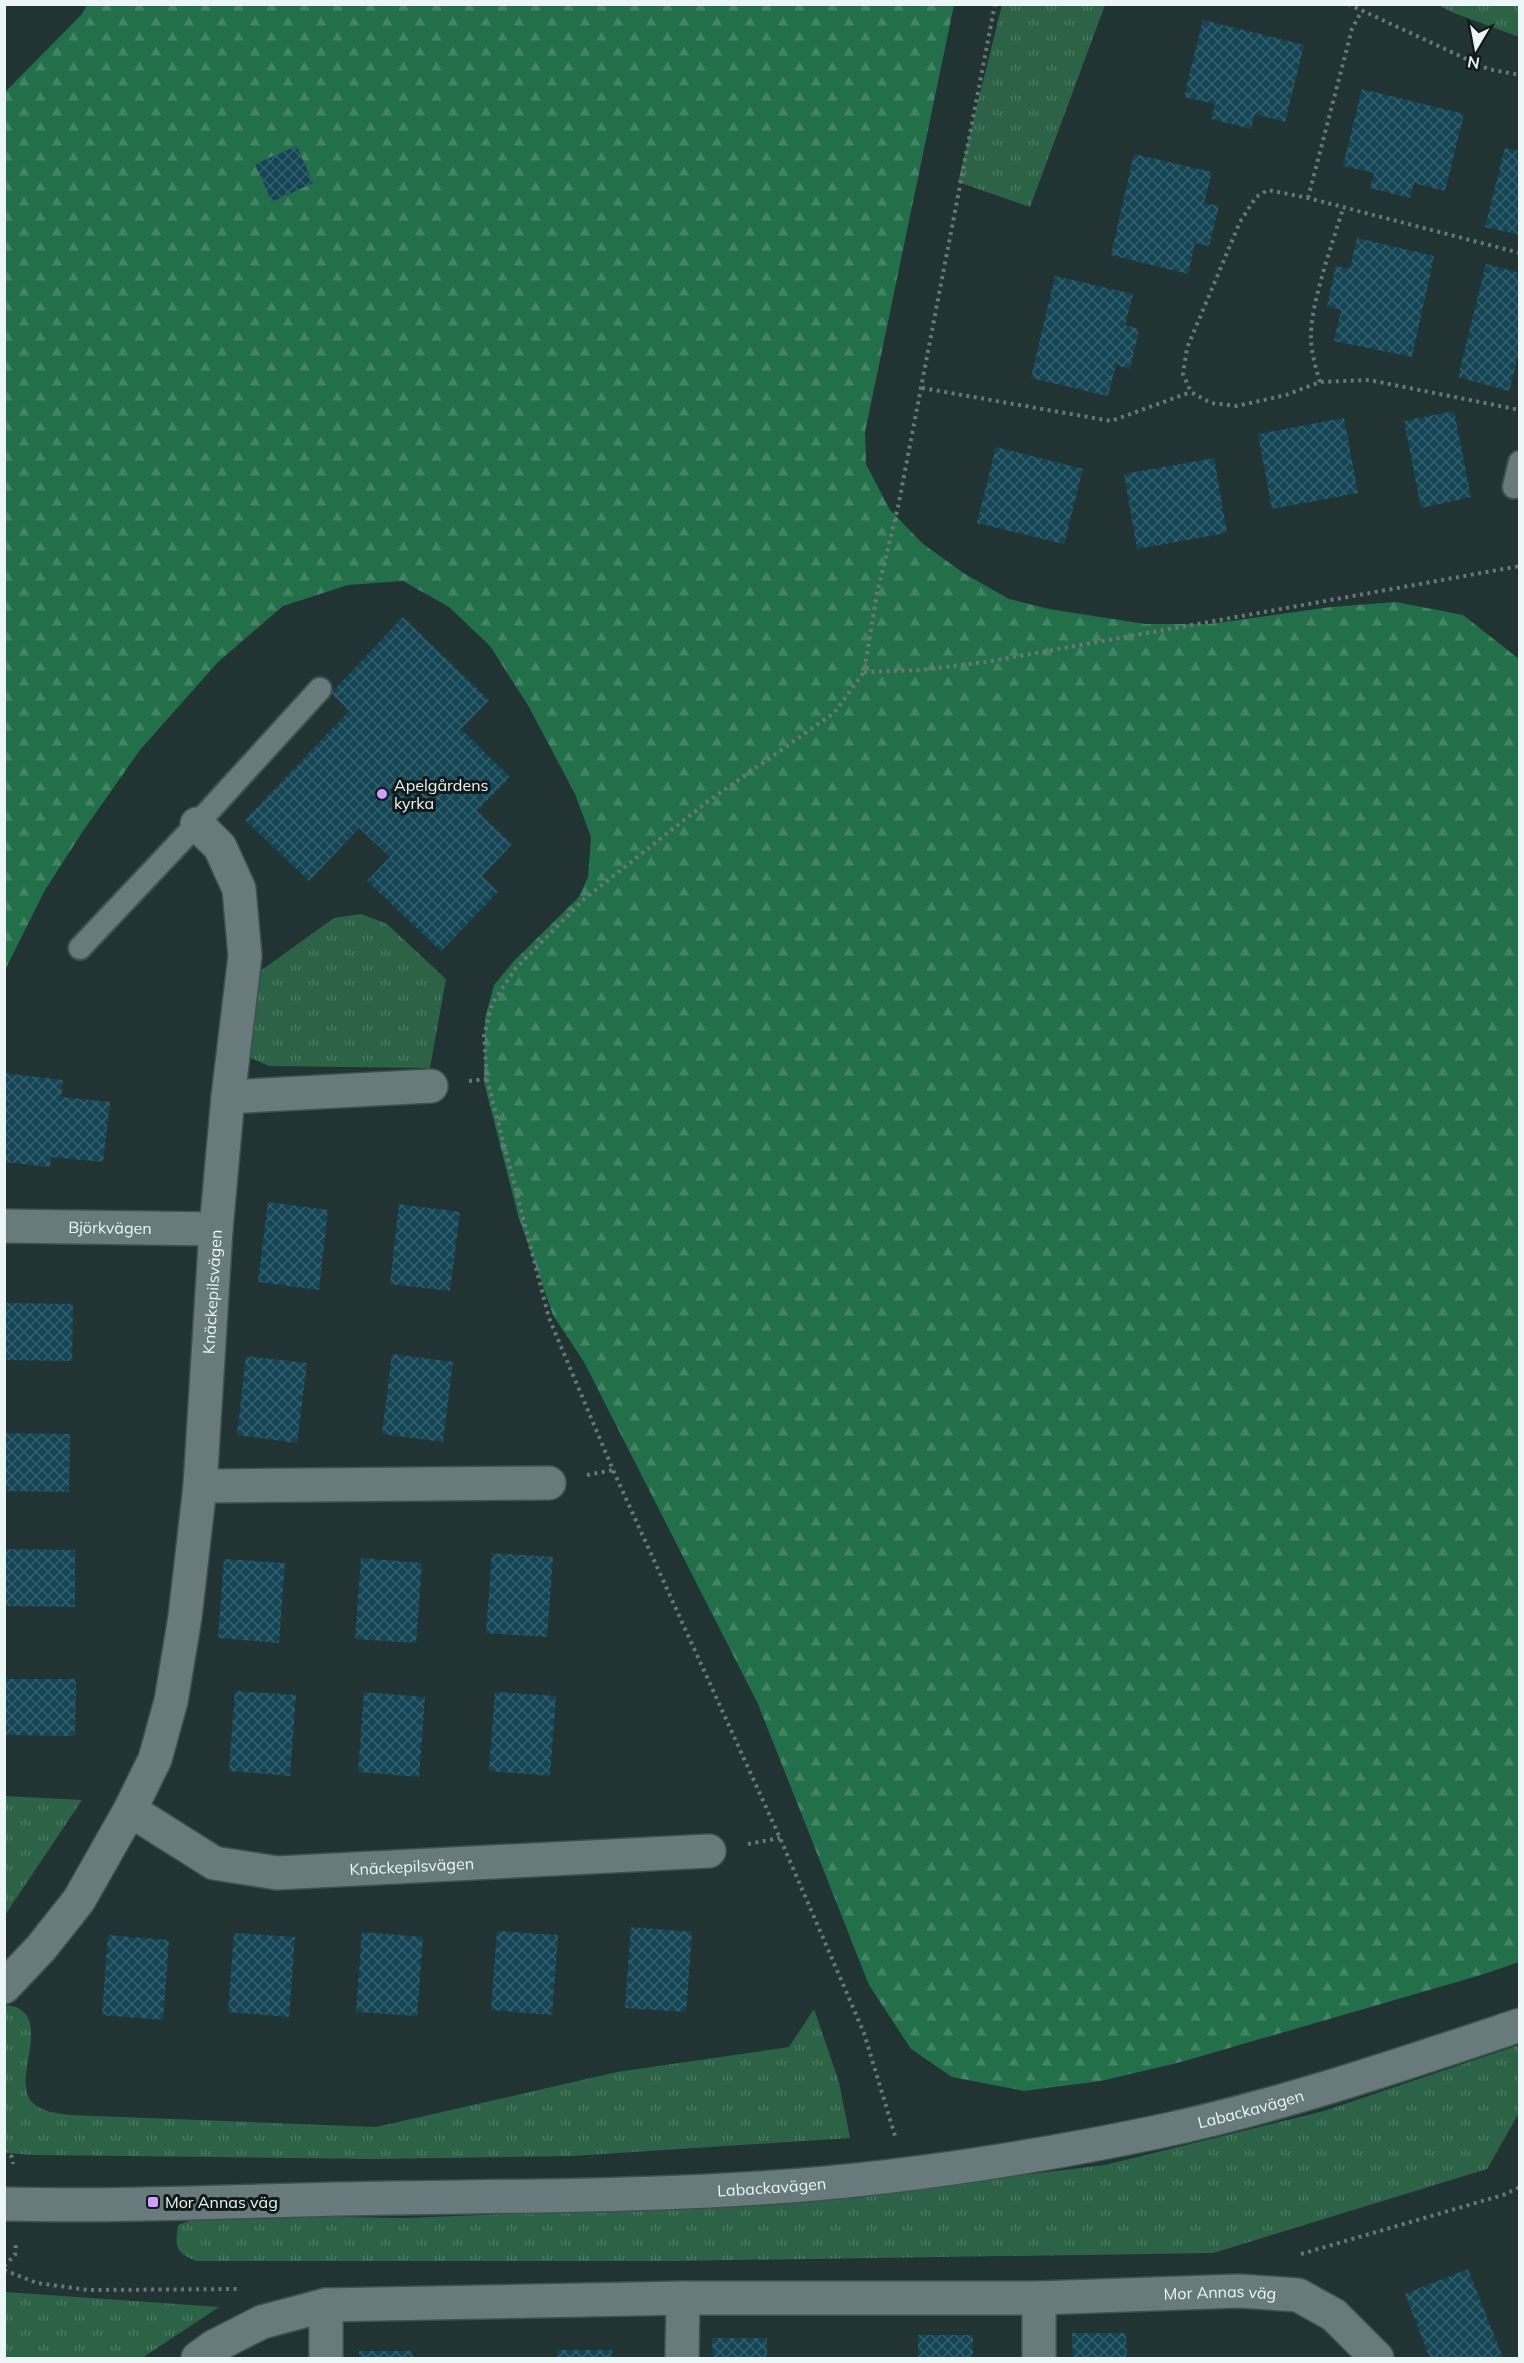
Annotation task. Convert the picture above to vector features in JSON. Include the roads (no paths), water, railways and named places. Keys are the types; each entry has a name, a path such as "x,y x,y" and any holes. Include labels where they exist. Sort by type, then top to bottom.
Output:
{"street":[{"name":"Knäckepilsvägen","path":"4,1988 41,1948 79,1900 130,1810 155,1759 171,1701 185,1617 200,1486 216,1229 228,1098 245,956 239,889 220,847 197,825"},
{"path":"228,1098 430,1086"},
{"name":"Björkvägen","path":"4,1226 216,1229"},
{"path":"200,1486 549,1483"},
{"name":"Knäckepilsvägen","path":"130,1810 214,1863 277,1873 709,1851"},
{"name":"Labackavägen","path":"4,2204 580,2195 760,2188 906,2174 1058,2151 1160,2131 1297,2096 1520,2025"},
{"name":"Mor Annas väg","path":"198,2358 262,2322 326,2304 683,2298 1039,2298 1239,2291 1298,2295 1334,2315 1377,2358"},
{"path":"682,2358 683,2298"},
{"path":"1039,2298 1039,2358"},
{"path":"326,2304 326,2358"}],"lane":[{"path":"1515,487 1520,462"},
{"path":"80,948 197,825 320,688"}],"place":[{"name":"Apelgårdens kyrka","path":"382,794"},
{"name":"Mor Annas väg","path":"153,2202"}]}
